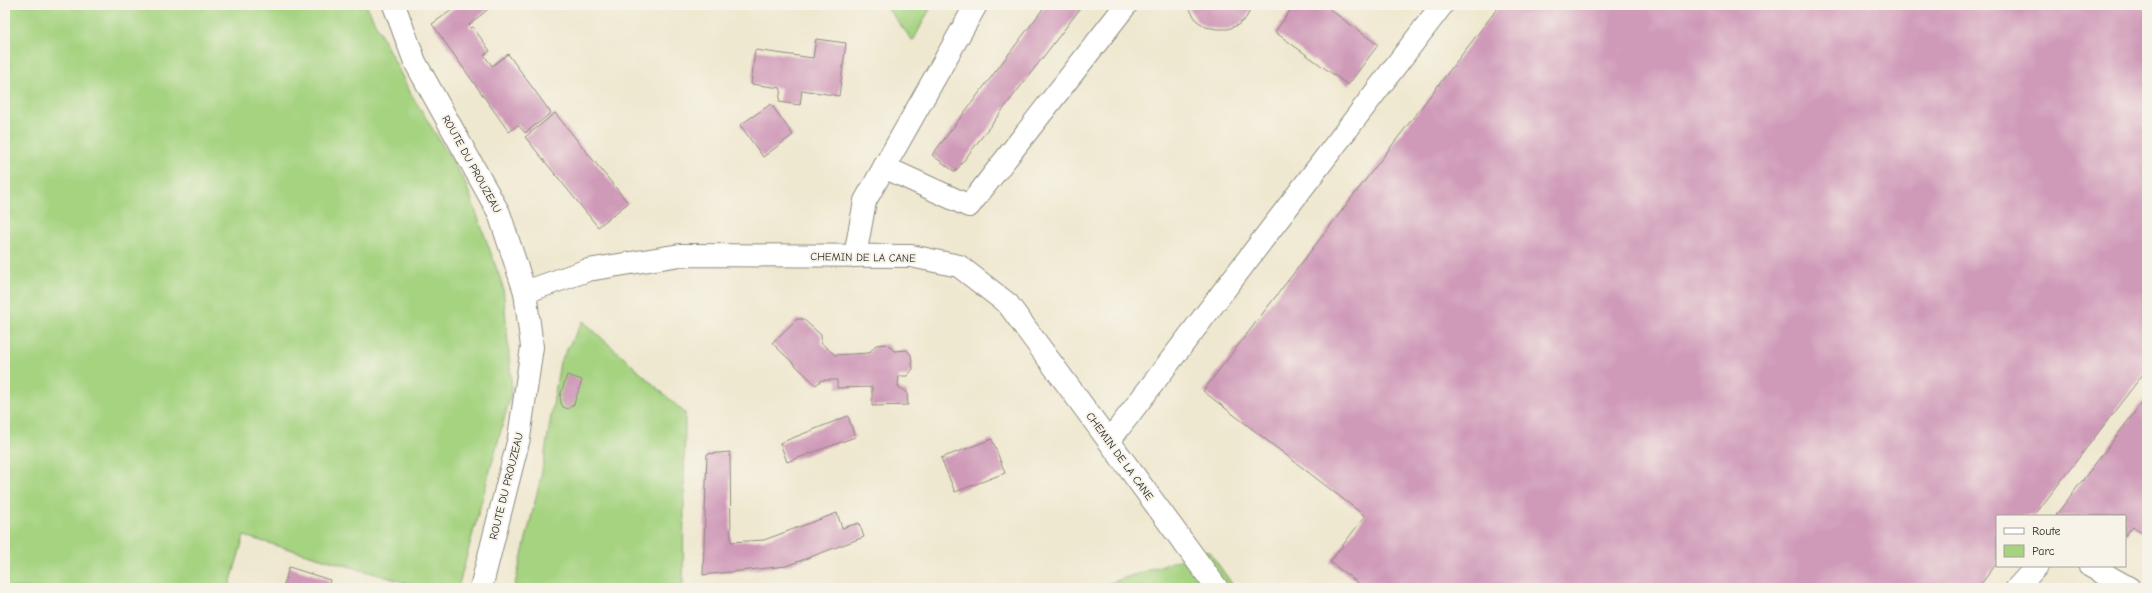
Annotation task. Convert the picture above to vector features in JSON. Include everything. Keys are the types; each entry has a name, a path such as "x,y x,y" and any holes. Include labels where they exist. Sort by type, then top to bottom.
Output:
{"street":[{"name":"ROUTE DU PROUZEAU","path":"394,5 415,62 499,213 525,292 532,347 519,438 481,588"},
{"path":"855,256 865,201 976,5"},
{"path":"884,167 969,206 1126,5"},
{"path":"1109,441 1442,5"},
{"name":"CHEMIN DE LA CANE","path":"525,292 588,270 680,255 912,256 959,266 1008,304 1217,588"},
{"path":"2017,588 2036,567"},
{"path":"2092,567 2128,588"}],"green space":[{"path":"5,5 366,5 410,92 465,182 503,286 512,390 458,588 424,588 244,536 229,588 5,588"},
{"path":"885,5 932,5 913,41"},
{"path":"583,321 685,413 683,588 514,588 541,477 560,362"},
{"path":"1208,550 1235,588 1095,588"}],"building":[{"path":"459,5 493,5 469,25 470,28 473,27 490,51 484,55 492,66 508,54 551,113 525,133 518,125 509,132 432,24"},
{"path":"1046,5 1083,5 955,172 932,155"},
{"path":"1187,5 1253,5 1246,18 1238,25 1228,29 1217,29 1206,27 1197,21"},
{"path":"1294,5 1324,5 1378,45 1348,85 1275,32"},
{"path":"1500,5 2147,5 2147,369 2035,515 1996,515 1996,564 1978,588 1365,588 1330,562 1365,516 1203,391"},
{"path":"816,39 846,43 839,96 802,90 800,105 779,102 781,88 751,84 755,50 813,58"},
{"path":"771,104 793,135 763,157 740,125"},
{"path":"555,113 628,203 598,227 525,137"},
{"path":"797,319 803,319 821,335 821,343 835,355 869,353 876,345 887,344 894,351 907,350 911,355 913,369 907,376 899,376 898,387 907,392 908,405 872,406 872,387 837,388 837,380 822,380 816,385 772,343"},
{"path":"567,375 582,380 574,404 568,409 563,407 560,396"},
{"path":"2147,396 2147,537 2133,526 2126,535 2126,515 2056,515"},
{"path":"848,416 855,437 787,462 780,443"},
{"path":"992,439 1005,473 955,492 941,458"},
{"path":"730,452 731,542 764,540 837,513 842,528 859,523 864,537 786,566 703,575 707,454"},
{"path":"289,567 330,580 328,588 283,588"}]}
